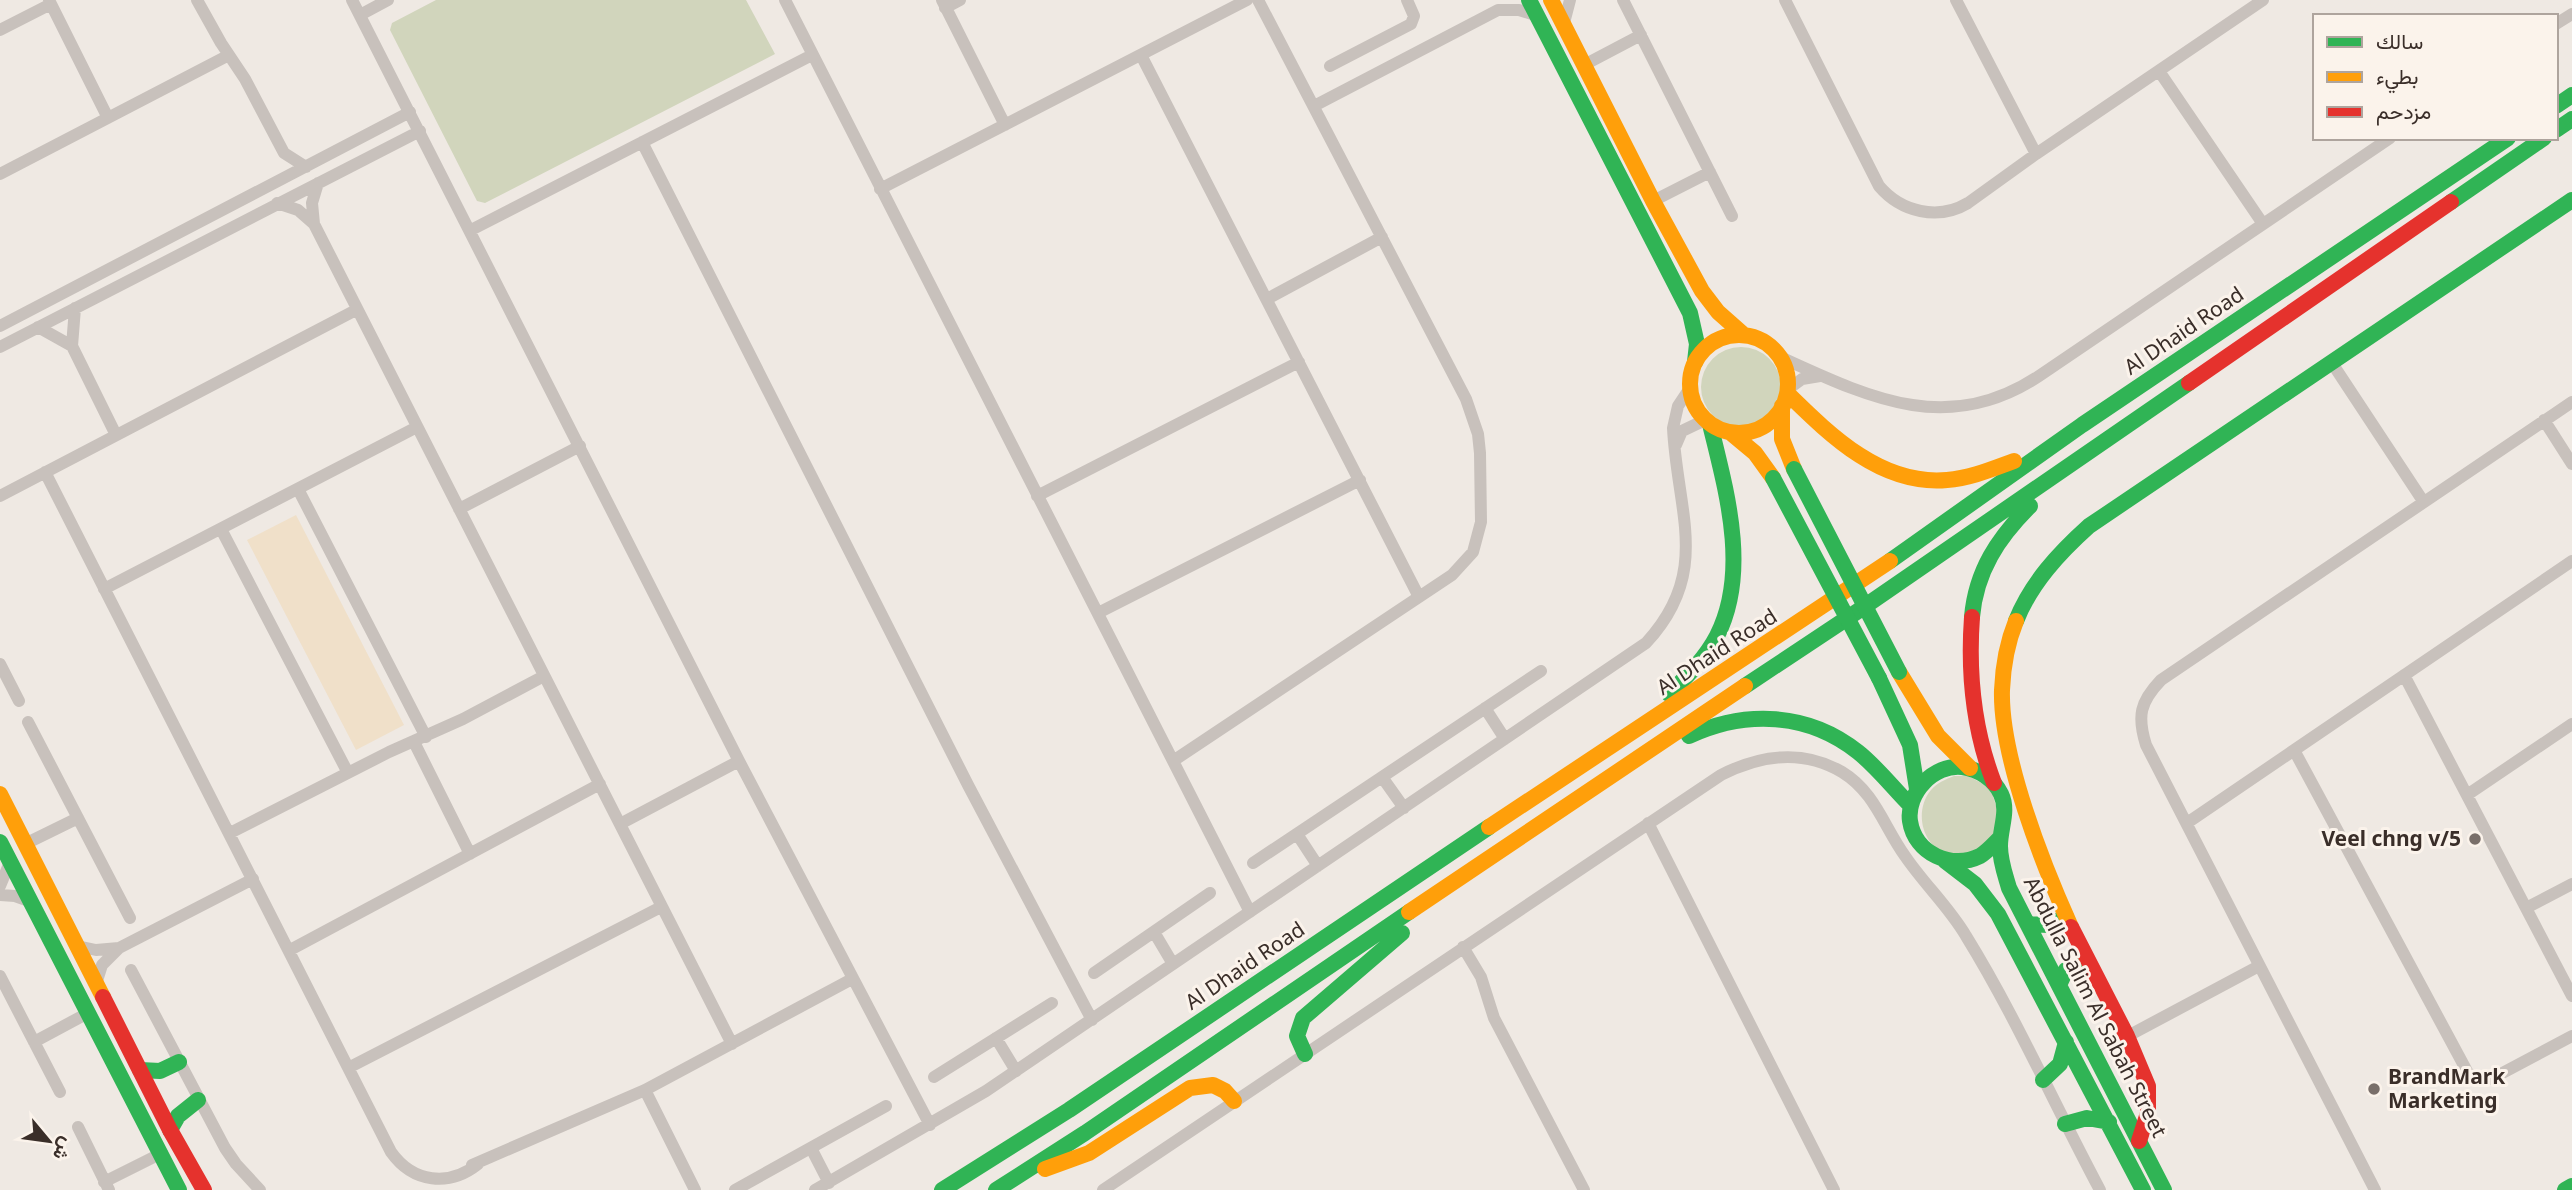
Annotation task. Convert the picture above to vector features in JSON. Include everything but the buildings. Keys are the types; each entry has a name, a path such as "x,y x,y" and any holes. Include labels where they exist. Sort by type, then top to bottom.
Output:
{"main road":[{"path":"1529,0 1690,313 1696,334 1695,362"},
{"path":"1551,0 1702,291 1718,312 1744,335 1767,344 1779,356 1784,366 1785,397 1781,432 1783,445 1934,735 1970,768 1994,783"},
{"path":"1538,16 1555,31 1564,23"},
{"name":"Al Dhaid Road","path":"942,1190 1059,1116 1844,593 2082,425 2505,140"},
{"name":"Al Dhaid Road","path":"996,1190 1858,611 2541,140"},
{"path":"2139,1141 2148,1113 2150,1095 2145,1077 2053,888 2015,769 2004,721 2001,695 2003,667 2008,640 2020,609 2051,561 2089,526 2572,200"},
{"path":"1443,858 1524,792 1670,693 1690,676 1707,656 1720,633 1729,608 1733,582 1728,511 1707,422 1694,405 1690,388 1691,372 1703,350 1715,341 1744,335"},
{"path":"1785,397 1846,448 1868,462 1917,478 1943,480 1994,470 2082,425"},
{"path":"1731,433 1743,433 1766,425 1785,397"},
{"path":"1707,422 1731,433 1755,453 1773,478 1911,743 1917,789"},
{"path":"1970,768 1940,770 1927,778 1917,789 1911,806 1910,821 1918,840 1932,856 1945,861 1970,861 1982,856 2000,838 2005,824 2006,810 2002,795 1994,783 1979,739 1970,615 1981,575 1999,539 2016,517 2094,458 2127,425"},
{"path":"1457,880 1536,838 1675,744 1699,730 1726,722 1753,718 1781,719 1808,725 1833,736 1856,751 1911,806"},
{"path":"0,794 170,1130 204,1190"},
{"name":"Abdulla Salim Al Sabah Street","path":"2000,838 2004,872 2028,924 2164,1190"},
{"path":"0,842 162,1153 178,1190"},
{"name":"Abdulla Salim Al Sabah Street","path":"1945,861 1975,884 1993,906 2143,1190"},
{"path":"1305,1054 1296,1037 1303,1018 1394,941 1429,899"},
{"path":"2028,924 2044,927 2066,917"},
{"path":"2059,985 2066,970 2085,956"},
{"path":"2043,1080 2057,1069 2065,1052 2066,1042"},
{"path":"140,1070 156,1073 172,1068 179,1062"},
{"path":"1024,1173 1064,1165 1095,1151 1178,1094 1203,1085 1217,1086 1227,1092 1234,1101"},
{"path":"170,1130 178,1116 198,1100"},
{"path":"2065,1124 2091,1117 2109,1122"},
{"path":"2565,1190 2572,1186"}],"street":[{"path":"197,0 245,79 284,153 282,179"},
{"path":"352,0 739,761 930,1125"},
{"path":"360,15 388,0"},
{"path":"785,0 1250,912"},
{"path":"960,0 944,4 1005,125"},
{"path":"880,189 1248,0"},
{"path":"1173,761 1461,568 1477,542 1480,522 1478,434 1466,399 1258,0"},
{"path":"1330,66 1411,24 1414,16 1407,0"},
{"path":"1564,23 1570,0"},
{"path":"1623,0 1732,216"},
{"path":"1785,0 1885,193 1900,204 1934,213 1952,211 1968,203 2263,0"},
{"path":"1956,0 2036,154"},
{"path":"0,30 50,2 108,118"},
{"path":"1314,106 1502,5 1538,16"},
{"path":"1584,65 1641,35"},
{"path":"0,174 229,55"},
{"path":"471,230 812,55"},
{"path":"1141,55 1419,597"},
{"path":"2159,71 2263,224"},
{"path":"0,326 410,112"},
{"path":"0,347 420,131"},
{"path":"1779,356 1820,376 1894,401 1924,408 1956,408 1995,399 2028,384 2387,140"},
{"path":"642,142 968,785 1092,1020"},
{"path":"284,153 306,167"},
{"path":"1653,201 1710,172"},
{"path":"314,225 312,203 318,183"},
{"path":"277,203 298,210 314,225 732,1044"},
{"path":"1267,299 1382,237"},
{"path":"75,308 72,346 116,435"},
{"path":"0,496 356,310"},
{"path":"38,327 72,346"},
{"path":"1037,496 1299,362"},
{"path":"2332,363 2423,501"},
{"path":"1785,397 1802,379 1820,376"},
{"path":"815,1190 930,1125 1016,1071 1646,643 1670,614 1678,597 1687,558 1674,439 1675,417 1690,388"},
{"path":"2375,1190 2146,745 2140,727 2141,710 2148,693 2161,680 2572,402"},
{"path":"2544,421 2572,464"},
{"path":"1676,449 1678,436 1682,431 1707,422"},
{"path":"104,589 416,427"},
{"path":"459,509 580,446"},
{"path":"45,472 385,1138 402,1166 427,1178 454,1177 645,1090 852,979"},
{"path":"1098,612 1360,480"},
{"path":"298,489 420,739 470,854"},
{"path":"221,529 348,774"},
{"path":"2187,823 2572,561"},
{"path":"0,664 19,701"},
{"path":"1253,863 1541,671"},
{"path":"2404,675 2572,996"},
{"path":"230,833 544,676"},
{"path":"1485,708 1505,739"},
{"path":"28,722 130,918"},
{"path":"2467,795 2572,724"},
{"path":"2294,750 2468,1073 2485,1080 2493,1078 2572,1036"},
{"path":"1103,1190 1721,775 1741,764 1786,756 1809,759 1843,772 1870,797 1903,854 1965,933 2099,1190"},
{"path":"620,824 739,761"},
{"path":"1382,777 1404,808"},
{"path":"290,950 600,784"},
{"path":"25,844 78,818"},
{"path":"1648,823 1834,1190"},
{"path":"1297,834 1318,866"},
{"path":"0,886 10,862"},
{"path":"96,984 102,965 119,948 253,879"},
{"path":"2526,908 2572,884"},
{"path":"1094,973 1210,893"},
{"path":"0,895 15,896 32,902"},
{"path":"349,1067 661,906"},
{"path":"1154,932 1173,964"},
{"path":"77,946 96,950 119,948"},
{"path":"1463,947 1481,977 1494,1018 1584,1190"},
{"path":"2126,1037 2259,966"},
{"path":"131,970 230,1156 260,1190"},
{"path":"0,976 60,1091"},
{"path":"934,1077 1052,1003"},
{"path":"34,1042 88,1013"},
{"path":"996,1038 1016,1071"},
{"path":"645,1090 695,1190"},
{"path":"735,1190 887,1106"},
{"path":"78,1128 106,1186 162,1153"},
{"path":"811,1148 829,1183"}],"green space":[{"path":"436,0 746,0 775,54 485,203 477,201 390,30 392,23"},
{"path":"1741,347 1756,350 1769,359 1778,372 1781,387 1778,402 1769,415 1756,424 1741,427 1726,424 1713,415 1704,402 1701,387 1704,372 1713,359 1726,350"},
{"path":"1954,776 1968,776 1991,788 2001,825 1976,854 1954,855 1939,850 1926,836 1923,826 1926,798 1936,785"}],"sand":[{"path":"296,515 404,725 356,750 247,540"}],"traffic: fast":[{"path":"1529,0 1690,313 1697,344 1695,362"},
{"path":"2558,105 2572,95"},
{"path":"2558,129 2572,119"},
{"path":"1890,561 2082,425 2505,140"},
{"path":"2451,202 2541,140"},
{"path":"2016,621 2047,569 2089,526 2572,200"},
{"path":"1745,686 2189,383"},
{"path":"1669,694 1695,667 1717,636 1727,611 1732,585 1732,530 1710,424"},
{"path":"1794,469 1899,672"},
{"path":"1773,478 1879,678"},
{"path":"1972,617 1978,585 1991,556 2008,530 2030,506"},
{"path":"1879,678 1910,745 1917,789"},
{"path":"1689,736 1732,722 1754,719 1776,719 1818,729 1858,752 1911,806"},
{"path":"2000,838 1983,854 1969,860 1947,860 1936,856 1927,850 1913,833 1910,821 1912,800 1932,775 1952,767 1980,772 1998,789 2004,807 2000,852 2009,888 2164,1190"},
{"path":"942,1190 1069,1110 1489,827"},
{"path":"0,842 179,1190"},
{"path":"1945,861 1975,884 1998,914 2143,1190"},
{"path":"996,1190 1085,1133 1409,912"},
{"path":"2028,924 2048,925 2066,917"},
{"path":"1305,1054 1297,1036 1303,1018 1402,933"},
{"path":"2059,985 2066,970 2085,956"},
{"path":"2043,1080 2060,1064 2066,1042"},
{"path":"140,1070 160,1071 179,1062"},
{"path":"170,1130 178,1116 198,1100"},
{"path":"2065,1124 2087,1118 2109,1122"},
{"path":"2565,1190 2572,1186"}],"traffic: slow":[{"path":"1551,0 1702,291 1718,312 1744,335"},
{"path":"1739,335 1758,339 1774,349 1784,365 1788,384 1784,403 1774,419 1758,429 1739,433 1720,429 1704,419 1694,403 1690,384 1694,365 1704,349 1720,339 1739,335"},
{"path":"1787,393 1839,441 1879,466 1900,475 1923,480 1956,479 2014,461"},
{"path":"1782,406 1782,439 1794,469"},
{"path":"1731,433 1755,453 1773,478"},
{"path":"1489,827 1890,561"},
{"path":"2016,621 2004,663 2002,690 2008,746 2036,842 2071,927"},
{"path":"1899,672 1938,736 1970,768"},
{"path":"1409,912 1745,686"},
{"path":"0,794 103,997"},
{"path":"1045,1169 1089,1153 1190,1088 1213,1085 1225,1091 1234,1101"}],"traffic: jam":[{"path":"2189,383 2451,202"},
{"path":"1972,617 1974,701 1982,743 1994,783"},
{"path":"2071,927 2127,1036 2148,1086 2148,1113 2139,1141"},
{"path":"103,997 170,1130 204,1190"}],"place":[{"name":"Veel chng v/5","path":"2475,839"},
{"name":"BrandMark Marketing","path":"2374,1089"}]}
